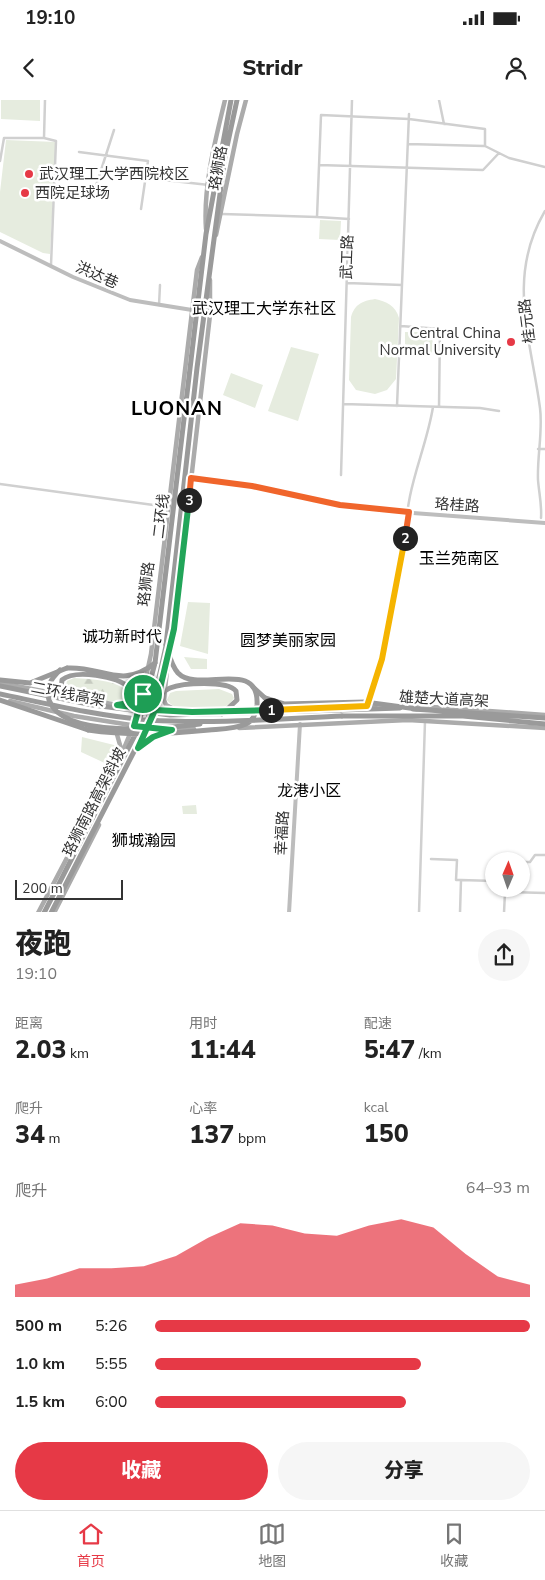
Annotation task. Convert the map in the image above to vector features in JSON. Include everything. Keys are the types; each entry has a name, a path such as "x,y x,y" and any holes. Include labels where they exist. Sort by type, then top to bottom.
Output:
{"highway":[{"name":"二环线","path":"44,912 104,798 137,725 155,662 166,582 203,254 231,100"},
{"name":"二环线","path":"174,583 197,368 221,186 227,142 238,100"},
{"name":"珞狮南路高架斜坡","path":"52,912 141,738 153,704 166,645 174,583"},
{"path":"166,645 170,660 182,676 200,680 242,679 253,686 265,698 284,704 365,702 417,709"},
{"path":"0,683 30,683 60,670 74,667 130,676 144,671 155,662"},
{"path":"60,670 50,680 48,688 50,700 57,711 82,723 131,730 221,722"},
{"path":"68,700 61,688 62,680 67,676 83,674 117,681 130,687 136,696 137,725"},
{"path":"0,683 68,700 154,713 341,713"},
{"path":"153,704 163,692 174,687 227,684 236,691 237,700 221,714"},
{"path":"0,699 88,730 135,735 162,734 233,728 246,724 256,712 257,698 253,686"},
{"name":"二环线高架","path":"0,694 144,720 221,722 341,713"},
{"name":"雄楚大道高架","path":"341,713 417,709 545,716"},
{"name":"雄楚大道高架","path":"341,713 444,715 545,724"}],"main road":[{"name":"珞狮路","path":"206,234 205,215 209,185 225,100"},
{"name":"珞狮路","path":"215,241 246,100"},
{"name":"珞狮路","path":"38,912 137,725 151,654 197,270 203,254"},
{"path":"52,912 148,728 167,666 180,582 210,315 210,276"},
{"path":"167,666 166,705 169,708 188,712"},
{"path":"0,683 117,705 188,712 367,706 439,706 545,716"},
{"path":"117,705 135,702 143,694"},
{"path":"0,699 103,721 172,730 425,720 545,728"},
{"path":"103,721 115,730 120,737 122,753"},
{"path":"138,748 153,737 172,730"}],"street":[{"path":"44,138 45,100"},
{"name":"武工路","path":"341,475 352,100"},
{"path":"439,100 444,124"},
{"path":"397,406 409,114"},
{"path":"317,217 321,116 409,119 484,130 485,146"},
{"path":"93,195 114,130"},
{"path":"0,161 4,138 44,138 56,141 58,144 51,266"},
{"path":"408,144 477,148 485,146 509,158 545,167"},
{"path":"79,152 148,161 142,209"},
{"path":"319,165 483,170 499,153"},
{"path":"146,178 209,185"},
{"name":"桂元路","path":"541,518 538,449 541,411 526,320 522,281 526,257 536,226 545,211"},
{"path":"222,214 349,219"},
{"name":"洪达巷","path":"0,240 51,266 130,300 192,310"},
{"path":"347,283 402,285"},
{"path":"159,306 160,285"},
{"path":"400,326 440,329 438,407"},
{"path":"343,404 480,408 499,411"},
{"path":"367,706 382,659 409,512 410,497 428,436 433,407"},
{"path":"538,449 545,449"},
{"name":"珞桂路","path":"191,478 252,486 340,505 545,522"},
{"path":"0,484 168,507"},
{"path":"541,518 545,522"},
{"path":"419,912 425,720"},
{"name":"幸福路","path":"289,912 300,724"},
{"path":"530,862 535,855 545,855"},
{"path":"431,860 457,860 456,880 485,881"},
{"path":"460,912 461,880"},
{"path":"530,892 545,893"},
{"path":"504,912 505,898"}],"green space":[{"path":"1,100 40,100 40,121 1,119"},
{"path":"6,140 56,142 50,254 43,253 0,232 0,192"},
{"path":"320,220 341,221 340,240 319,239"},
{"path":"375,299 390,305 396,310 399,318 396,379 387,390 375,394 356,390 349,380 351,317 360,304"},
{"path":"405,332 433,332 432,354 405,353"},
{"path":"291,347 319,354 298,421 268,411"},
{"path":"231,373 263,385 255,408 223,395"},
{"path":"188,602 210,603 208,654 180,646"},
{"path":"184,657 207,659 207,669 191,669"},
{"path":"74,678 98,680 114,684 122,687 131,697 129,701 114,701 78,696 65,689 67,681"},
{"path":"219,689 232,694 234,698 229,705 215,709 187,710 172,705 167,700 170,693 176,691"},
{"path":"82,737 118,746 109,765 81,752"},
{"path":"196,805 197,814 183,814 182,806"}],"place":[{"name":"武汉理工大学西院校区","path":"29,174"},
{"name":"西院足球场","path":"25,193"},
{"name":"Central China Normal University","path":"511,342"}],"district":[{"name":"武汉理工大学东社区","path":"264,309"},
{"name":"LUONAN","path":"177,408"},
{"name":"玉兰苑南区","path":"459,559"},
{"name":"诚功新时代","path":"122,637"},
{"name":"圆梦美丽家园","path":"288,641"},
{"name":"龙港小区","path":"309,791"},
{"name":"狮城瀚园","path":"144,841"}],"route":[{"path":"143,694 135,702 117,705 140,708 155,710 174,629 191,478 291,493 340,505 409,512 382,659 367,706 192,712 155,710 148,728 138,748 153,737 172,730 148,728 134,726 140,708 143,694"}]}
